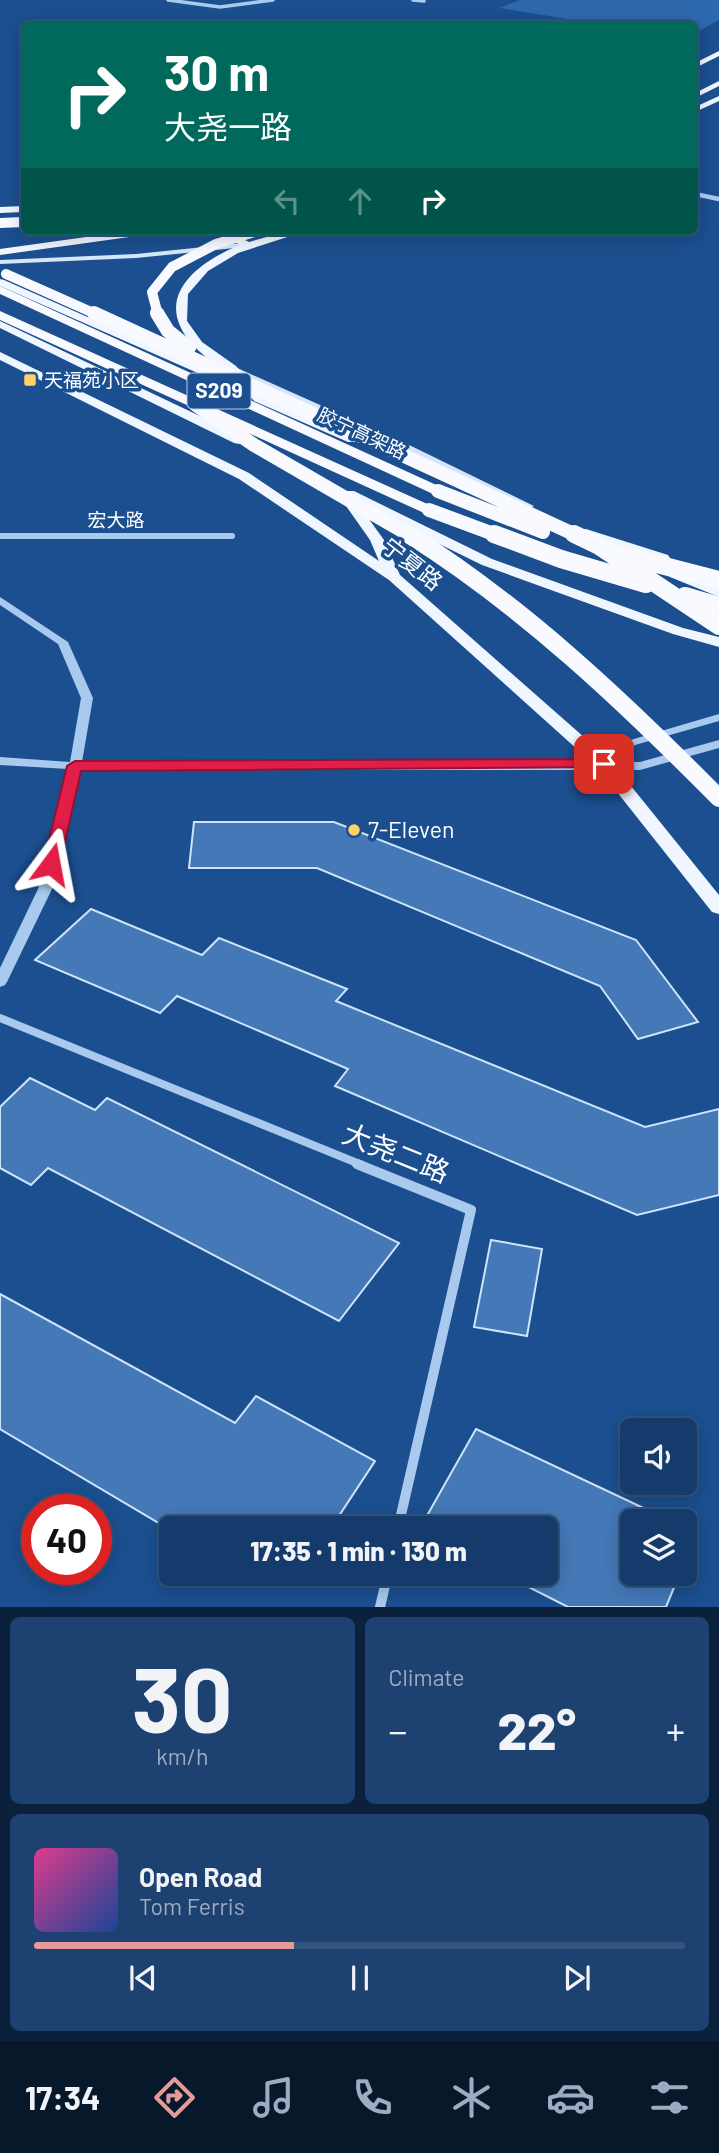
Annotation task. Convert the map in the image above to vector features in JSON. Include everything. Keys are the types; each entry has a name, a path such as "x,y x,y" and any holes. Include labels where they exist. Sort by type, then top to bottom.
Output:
{"highway":[{"path":"0,224 21,220"},
{"path":"245,235 216,244 172,267 152,292 154,313 174,339 259,393"},
{"path":"1,272 259,393 599,546 719,626"},
{"name":"胶宁高架路","path":"0,290 438,491 564,540 719,580"},
{"name":"胶宁高架路","path":"0,315 429,510 561,559 719,606"},
{"path":"196,405 237,436 437,552 528,620 640,717 719,798"}],"main road":[{"path":"709,47 719,43"},
{"path":"698,64 719,53"},
{"path":"698,94 719,83"},
{"path":"698,108 719,97"},
{"path":"0,210 21,209"},
{"path":"0,241 45,235"},
{"path":"0,252 122,235"},
{"path":"226,235 243,244 252,244"},
{"path":"1,272 252,244 286,235"},
{"path":"252,244 208,264 182,295 181,321 198,344 259,393 480,496 586,533 719,574"},
{"name":"宁夏路","path":"0,324 487,562 678,631 719,642"},
{"name":"宁夏路","path":"0,355 244,476 394,577 604,764 719,908"},
{"path":"232,369 719,593"},
{"path":"259,393 334,414"},
{"path":"342,490 377,540 394,577"}],"street":[{"path":"168,0 195,7 236,8 273,0"},
{"path":"413,0 424,1"},
{"path":"698,195 719,199"},
{"name":"宏大路","path":"0,536 232,536"},
{"path":"0,600 63,642 87,698 75,766 45,889 0,982"},
{"path":"604,764 631,743 719,717"},
{"path":"0,761 75,766 640,766 719,744"},
{"name":"大尧二路","path":"0,1018 471,1210 401,1516"},
{"path":"380,1607 385,1586"}],"shaded area":[{"path":"520,0 719,0 719,20 698,31 698,21 579,21 500,8"}],"building":[{"path":"194,822 334,822 636,940 698,1022 638,1039 600,986 317,868 189,868"},
{"path":"91,909 202,955 219,938 347,989 336,1001 645,1127 719,1109 719,1195 637,1215 335,1086 348,1069 177,996 160,1013 35,960"},
{"path":"30,1078 95,1110 107,1098 399,1243 339,1321 48,1168 31,1185 0,1168 0,1107"},
{"path":"491,1240 542,1249 527,1336 474,1327"},
{"path":"0,1294 235,1423 256,1396 375,1461 339,1516 159,1516 159,1523 0,1429"},
{"path":"476,1429 646,1509 620,1509 620,1586 675,1586 666,1607 568,1607 527,1586 558,1586 558,1516 427,1516"}],"place":[{"name":"天福苑小区","path":"30,380"},
{"name":"7-Eleven","path":"354,830"}],"route":[{"path":"51,864 75,766 604,764"}]}
